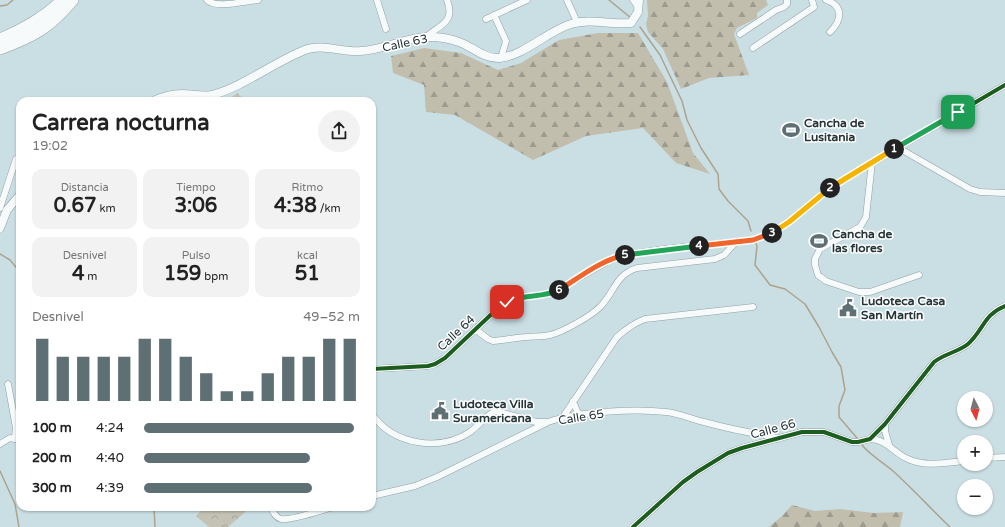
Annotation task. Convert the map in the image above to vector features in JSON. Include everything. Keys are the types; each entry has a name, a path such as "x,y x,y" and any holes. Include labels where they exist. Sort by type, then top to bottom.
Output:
{"highway":[{"path":"0,39 16,33 48,14 62,0"},
{"path":"0,49 29,38 43,30 61,14 73,0"}],"main road":[{"path":"501,58 514,54 559,29 577,22 619,24 631,23 637,15 639,4"},
{"name":"Calle 63","path":"166,97 176,94 204,96 223,91 312,48 348,52 362,51 426,37 448,38 464,44 488,57 501,58"},
{"path":"0,224 7,210 16,200"}],"street":[{"path":"207,0 217,5 258,0"},
{"path":"377,0 386,29"},
{"path":"426,37 448,20 450,11 447,0"},
{"path":"486,19 519,2 527,0"},
{"path":"567,0 577,22"},
{"path":"633,0 639,4"},
{"path":"740,34 776,10 784,7 787,4 787,0"},
{"path":"753,48 814,7 812,0"},
{"path":"826,0 835,4 838,11 838,20 830,32"},
{"path":"494,15 506,41 501,58"},
{"name":"Calle 64","path":"376,369 435,364 445,358 499,307 507,302 522,297 552,293 612,259 644,252 753,240 768,235 789,222 828,189 897,147 1005,85"},
{"path":"897,147 970,189 980,192 1005,194"},
{"path":"0,208 16,159"},
{"path":"872,162 866,217 864,222 860,227 820,249 815,259 816,270 821,278 826,281 859,292 870,292 919,275"},
{"path":"475,329 488,340 493,341 558,333 590,315 601,306 619,278 631,270 637,268 715,259 724,255 736,242"},
{"path":"870,438 885,424 934,362 968,344 977,334 987,318 999,308 1005,306"},
{"path":"563,417 617,337 625,329 636,322 645,319 753,307"},
{"path":"8,384 16,428"},
{"path":"573,401 577,411 581,415"},
{"name":"Calle 65","path":"376,495 415,486 437,477 548,422 563,417 642,410 667,412 729,428 772,436 777,439"},
{"path":"376,418 384,426 405,439 427,443 445,442 459,438 476,428 496,411 536,422 548,422"},
{"path":"885,424 885,431 889,445"},
{"name":"Calle 66","path":"633,527 683,482 718,459 742,448 802,432 824,432 852,442 858,442 870,438"},
{"path":"0,444 10,438 16,439"},
{"path":"870,438 880,440 908,459 921,463 933,464 957,462"},
{"path":"993,458 1005,457"},
{"path":"273,511 274,515 280,519 288,519 318,511"}],"green space":[{"path":"647,0 766,0 768,5 757,13 757,18 737,28 734,34 749,75 709,78 681,89 663,49 648,32 646,24 648,16"},
{"path":"598,33 638,33 667,82 693,153 710,174 676,163 643,128 586,136 533,160 455,115 426,112 424,85 393,73 391,56 424,48 461,53 498,70 521,63 559,40"},
{"path":"237,93 242,97 232,97"},
{"path":"792,505 815,511 840,509 874,513 903,512 900,527 769,527"},
{"path":"200,511 246,511 228,527 209,527 196,516"}],"waterway":[{"path":"0,6 7,5 13,0"},
{"path":"609,0 631,18"},
{"path":"640,27 660,55 682,101 687,120 701,148 718,174 719,189 728,201 748,221 751,231"},
{"path":"755,241 757,246 755,265 770,285 785,289 805,304 841,367 845,390 839,406 839,417 857,438"},
{"path":"0,254 10,260 16,267"},
{"path":"862,445 900,478 950,527"},
{"path":"0,471 15,504 16,510"},
{"path":"16,511 19,527"},
{"path":"154,511 155,527"}],"cycle path":[{"path":"376,369 428,366 435,364 445,358 499,307 514,299 552,293 612,259 631,254 665,249 753,240 769,235 789,222 828,189 1005,85"},
{"path":"633,527 683,482 728,453 802,432 824,432 852,442 870,439 885,424 934,362 968,344 992,313 1005,306"}],"place":[{"name":"Cancha de Lusitania","path":"791,130"},
{"name":"Cancha de las flores","path":"819,241"},
{"name":"Ludoteca Casa San Martín","path":"848,308"},
{"name":"Ludoteca Villa Suramericana","path":"440,411"}],"route":[{"path":"507,302 522,297 552,293 588,271 621,256 664,249 753,240 768,235 789,222 828,189 958,112"}]}
